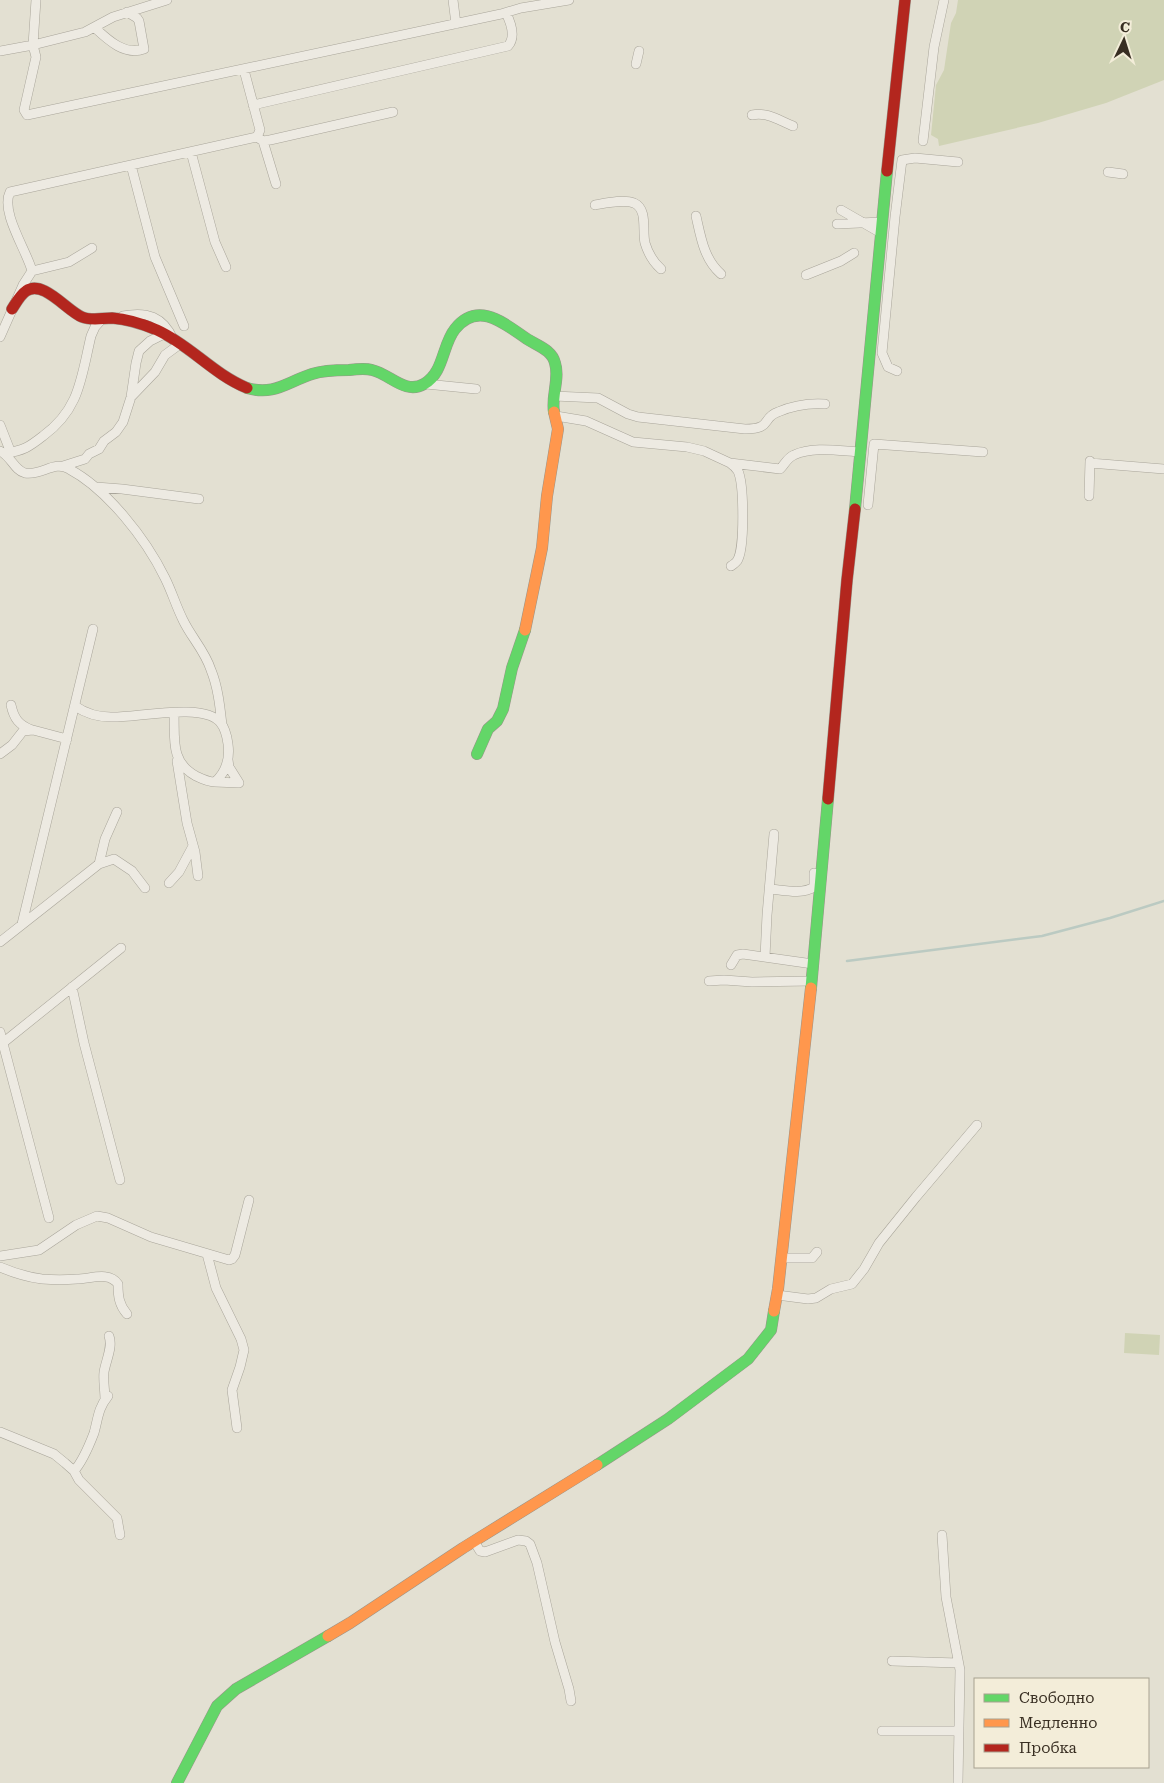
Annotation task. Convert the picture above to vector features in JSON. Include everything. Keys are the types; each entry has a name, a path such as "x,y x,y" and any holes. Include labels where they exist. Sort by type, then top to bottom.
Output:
{"street":[{"path":"36,0 33,45 36,57 24,110 27,115 244,70 506,13 521,8 569,0"},
{"path":"0,50 33,45 86,32 127,12 167,0"},
{"path":"453,0 456,24"},
{"path":"177,1783 217,1706 236,1689 350,1623 474,1541 577,1478 668,1419 748,1359 771,1330 788,1207 812,981 817,885 836,716 846,588 905,0"},
{"path":"923,141 934,48 944,0"},
{"path":"94,27 116,46 136,51 144,49 139,21 127,12"},
{"path":"253,106 508,46 513,39 512,28 506,13"},
{"path":"636,64 639,51"},
{"path":"244,70 260,130 260,139 276,184"},
{"path":"0,337 12,309 27,285 32,271 31,265 12,232 4,213 7,194 10,192 191,152 393,112"},
{"path":"752,116 770,115 793,126"},
{"path":"191,152 215,242 226,268"},
{"path":"897,371 888,367 882,353 902,160 915,158 958,162"},
{"path":"131,165 154,257 184,326"},
{"path":"1108,172 1123,174"},
{"path":"595,205 613,202 635,203 641,209 643,217 644,242 654,263 661,269"},
{"path":"842,210 864,222 882,228"},
{"path":"696,216 702,245 708,259 721,274"},
{"path":"836,224 864,222"},
{"path":"32,271 69,262 92,248"},
{"path":"806,275 854,253"},
{"path":"27,285 41,290 68,310 84,318 122,319 139,323 172,339 230,380 252,389 263,391 276,389 312,374 325,371 366,369 380,373 401,386 412,389 426,384 476,389"},
{"path":"426,384 440,366 450,336 455,328 464,320 482,315 490,316 513,327 541,347 553,358 556,371 553,407 558,429 542,548 524,636 512,668 503,709 497,721 488,729 478,754"},
{"path":"5,452 24,450 32,445 59,423 69,411 76,397 95,326 106,319"},
{"path":"131,397 155,372 172,339"},
{"path":"0,425 5,452 16,468 25,473 54,466 63,466 85,458 99,449 104,441 116,432 123,422 131,397 139,351 150,341 172,339"},
{"path":"554,396 598,398 638,418 745,429 763,427 777,412 811,404 825,404"},
{"path":"556,416 586,421 633,442 687,447 704,451 730,463 780,469 788,459 808,451 861,452"},
{"path":"868,505 874,444 984,452"},
{"path":"1089,496 1090,462 1164,469"},
{"path":"730,463 737,470 742,485 740,552 737,561 731,566"},
{"path":"63,466 96,487 121,512 145,544 165,578 183,620 201,648 212,670 222,726 228,746 229,768 238,783 204,780 181,765 177,758"},
{"path":"96,487 199,499"},
{"path":"22,924 93,629"},
{"path":"11,705 15,720 28,731 67,739"},
{"path":"75,706 90,714 111,717 151,713 206,714 213,717 222,726"},
{"path":"174,713 177,758 187,823 198,876"},
{"path":"0,754 28,731"},
{"path":"215,782 223,772 228,760"},
{"path":"99,864 105,839 117,812"},
{"path":"765,957 774,834"},
{"path":"169,883 179,872 193,846"},
{"path":"102,852 132,871 145,888"},
{"path":"0,942 99,864 114,859"},
{"path":"814,872 817,885"},
{"path":"770,889 810,890 817,885"},
{"path":"4,1042 121,948"},
{"path":"731,965 737,956 743,954 813,964"},
{"path":"709,982 724,980 752,982 812,981"},
{"path":"72,987 84,1043 120,1180"},
{"path":"0,1032 48,1218"},
{"path":"777,1295 808,1299 816,1298 832,1289 852,1284 879,1243 916,1196 977,1125"},
{"path":"0,1256 39,1250 76,1225 97,1216 108,1218 152,1237 220,1258 232,1259 249,1200"},
{"path":"781,1258 807,1259 812,1258 817,1252"},
{"path":"206,1254 216,1288 241,1339 244,1350 232,1390 237,1428"},
{"path":"0,1267 31,1278 111,1278 118,1284 118,1296 121,1307 127,1314"},
{"path":"74,1471 83,1458 94,1432 97,1416 107,1398 104,1371 111,1342 109,1336"},
{"path":"0,1432 54,1454 74,1471 79,1480 117,1518 120,1535"},
{"path":"942,1535 946,1597 960,1670 958,1783"},
{"path":"474,1541 480,1551 485,1552 518,1540 526,1541 530,1544 537,1563 555,1642 569,1689 570,1701"},
{"path":"892,1661 958,1663"},
{"path":"882,1731 958,1731"}],"green space":[{"path":"958,0 1164,0 1164,80 1106,103 1038,123 939,146 938,139 931,135 936,85 944,70 951,23 956,13"},
{"path":"1125,1333 1160,1335 1159,1355 1124,1353"}],"waterway":[{"path":"847,961 1042,936 1164,901"}],"traffic: fast":[{"path":"855,509 887,171"},
{"path":"247,388 257,390 273,389 303,377 330,370 361,369 379,372 398,383 417,387 431,379 435,373 455,329 464,320 482,315 510,327 551,355 556,369 554,412"},
{"path":"477,754 488,729 497,721 503,709 512,668 525,630"},
{"path":"811,988 828,799"},
{"path":"597,1465 668,1419 748,1359 771,1330 774,1311"},
{"path":"177,1783 217,1706 236,1689 328,1636"}],"traffic: slow":[{"path":"525,630 542,548 547,496 558,429 554,412"},
{"path":"774,1311 811,988"},
{"path":"328,1636 463,1548 597,1465"}],"traffic: jam":[{"path":"887,171 905,0"},
{"path":"12,309 26,291 33,288 40,289 55,297 82,317 124,319 157,330 180,343 223,375 247,388"},
{"path":"828,799 855,509"}]}
